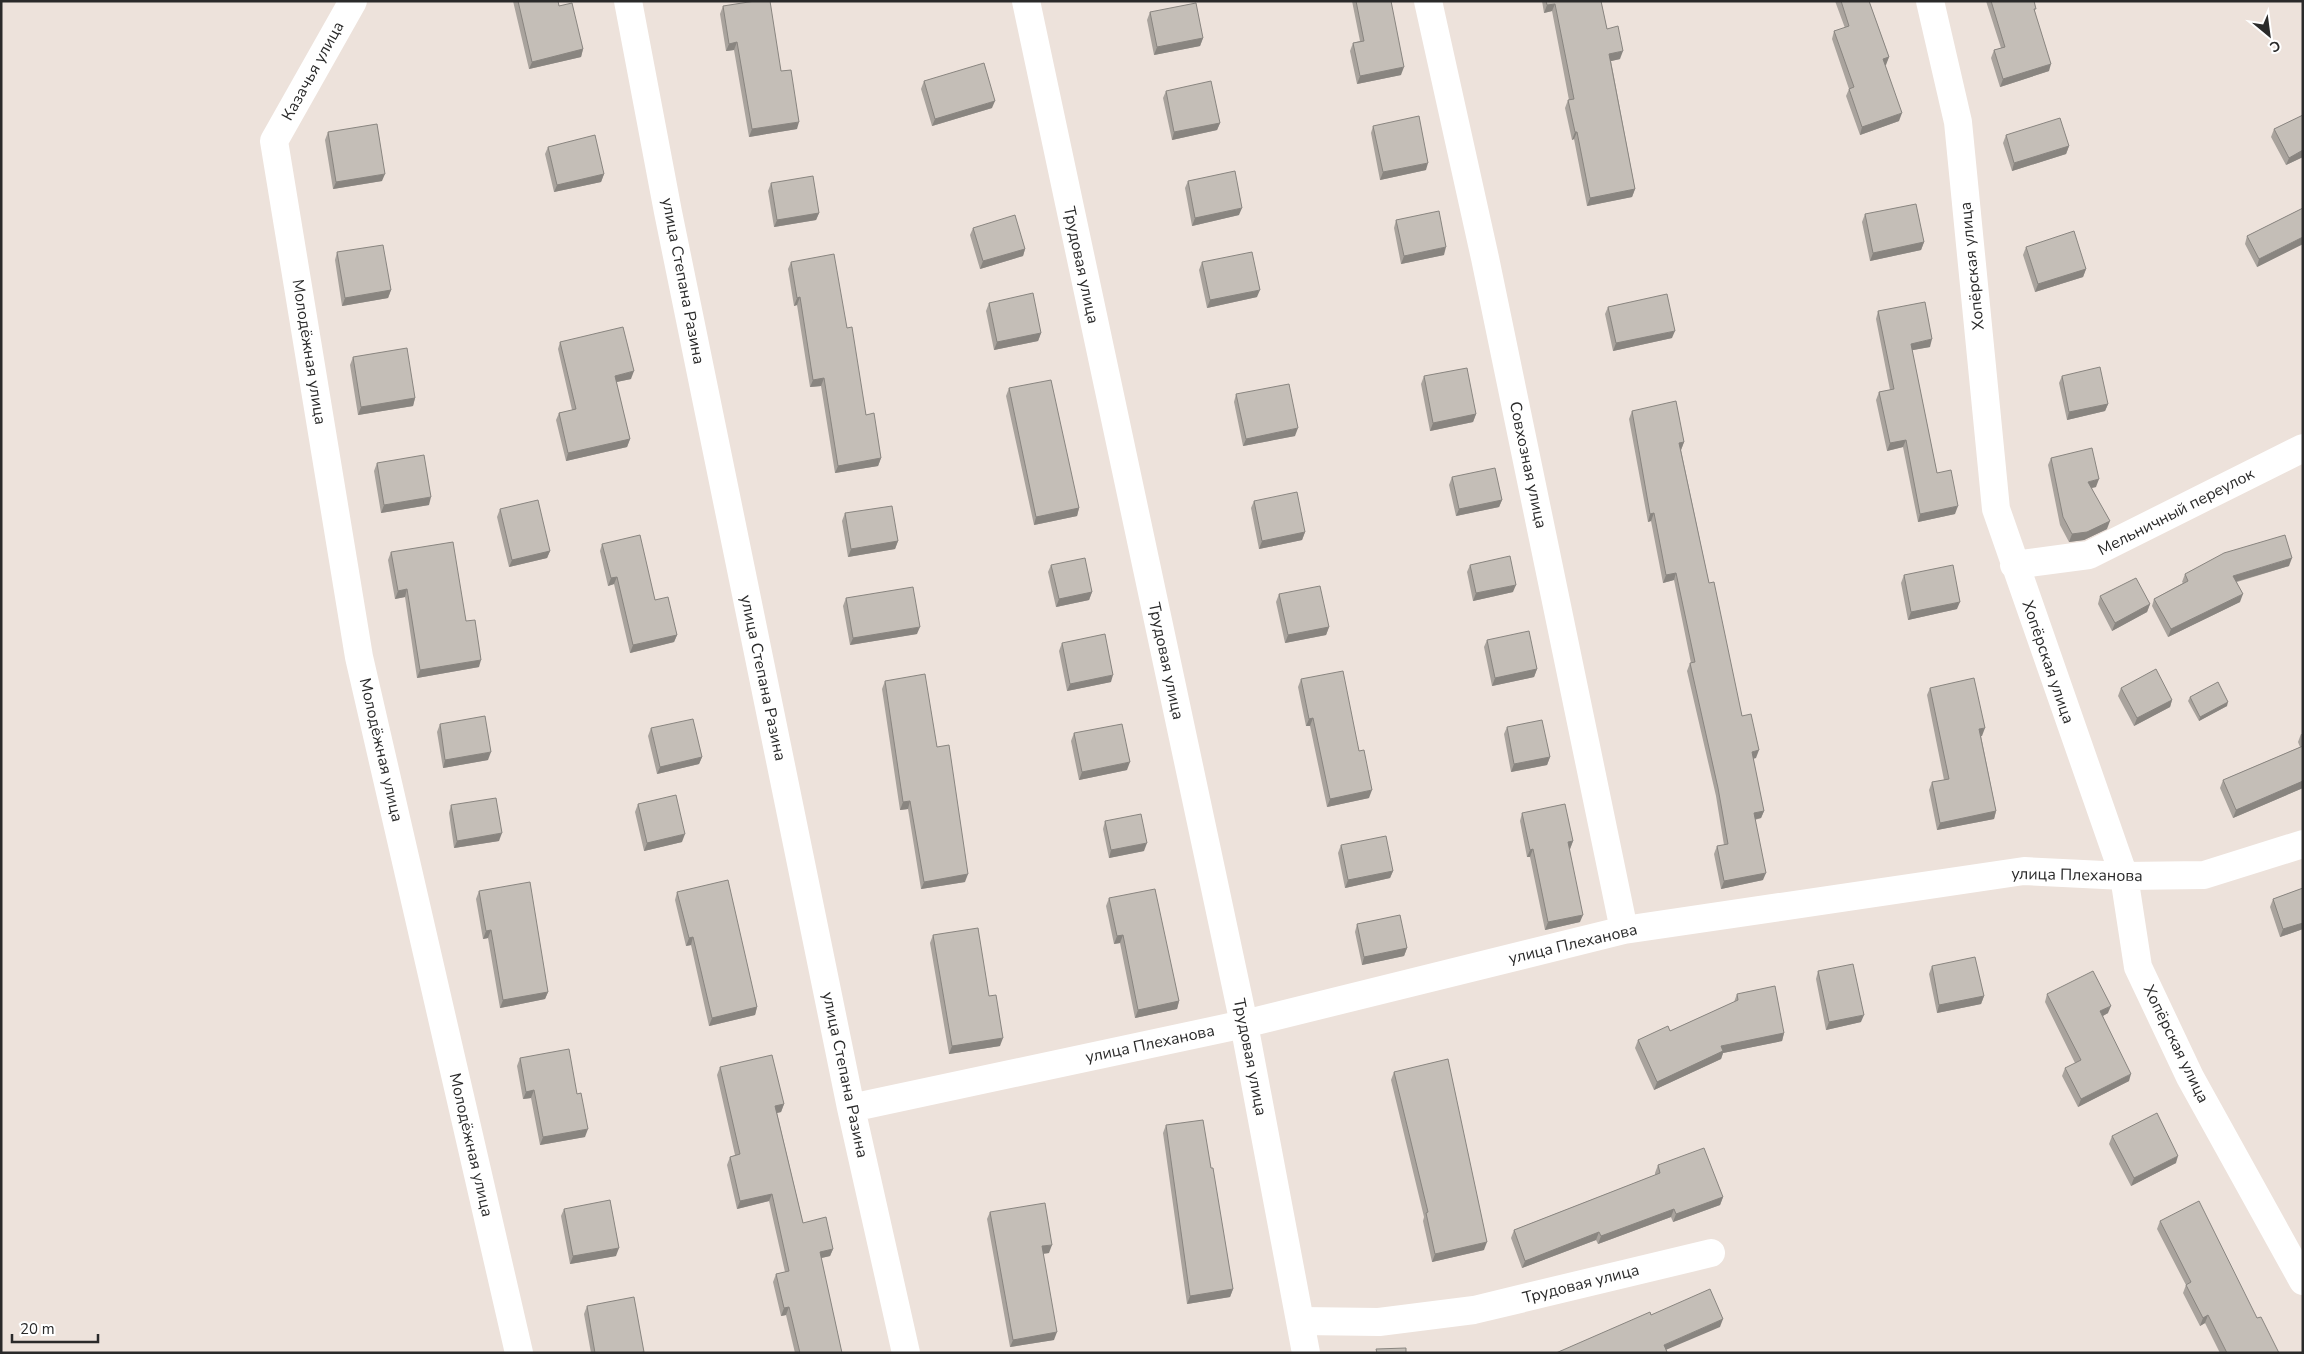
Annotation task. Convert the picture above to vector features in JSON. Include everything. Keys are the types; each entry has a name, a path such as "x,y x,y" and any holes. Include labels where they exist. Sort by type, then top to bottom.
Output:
{"street":[{"name":"Казачья улица","path":"274,141 353,1"},
{"name":"улица Степана Разина","path":"628,1 668,212 851,1108 906,1353"},
{"name":"Трудовая улица","path":"1026,1 1244,1024 1306,1353"},
{"name":"Совхозная улица","path":"1428,1 1485,258 1624,930"},
{"name":"Хопёрская улица","path":"1930,1 1958,122 1996,509 2124,876 2138,967 2190,1077 2303,1281"},
{"name":"Молодёжная улица","path":"274,141 359,657 518,1353"},
{"name":"Мельничный переулок","path":"2014,565 2089,555 2303,448"},
{"name":"улица Плеханова","path":"851,1108 1244,1024 1624,930 2024,871 2124,876 2204,875 2303,844"},
{"name":"Трудовая улица","path":"1301,1321 1379,1322 1474,1310 1711,1253"}],"building":[{"path":"518,1 558,1 559,6 572,3 583,49 532,62"},
{"path":"755,1 770,1 781,71 791,70 799,122 752,129 737,42 729,44 723,6"},
{"path":"1356,1 1391,1 1404,67 1360,76 1353,43 1364,41"},
{"path":"1546,1 1601,1 1607,29 1618,26 1623,51 1609,54 1635,189 1590,198 1577,132 1575,132 1568,100 1574,99 1555,4 1547,5"},
{"path":"1841,1 1869,1 1889,57 1883,59 1902,113 1862,127 1849,89 1854,87 1834,31 1849,26"},
{"path":"1991,1 2034,1 2036,9 2034,9 2051,64 2003,79 1994,50 2005,47"},
{"path":"1196,3 1203,38 1157,47 1150,12"},
{"path":"984,63 995,101 935,119 924,81"},
{"path":"1211,81 1220,123 1174,132 1166,91"},
{"path":"2303,115 2303,150 2289,158 2274,129"},
{"path":"1419,116 1428,163 1383,172 1373,126"},
{"path":"2060,118 2069,146 2014,163 2006,135"},
{"path":"377,124 385,174 336,182 328,132"},
{"path":"595,135 604,174 557,185 548,147"},
{"path":"1235,171 1242,208 1195,218 1188,181"},
{"path":"813,176 819,213 777,220 771,183"},
{"path":"1916,204 1924,242 1873,253 1865,214"},
{"path":"2303,208 2303,237 2259,259 2247,236"},
{"path":"1439,211 1446,247 1404,256 1396,220"},
{"path":"1015,215 1025,249 983,261 973,228"},
{"path":"2074,231 2086,269 2038,284 2026,247"},
{"path":"383,245 391,290 345,298 337,252"},
{"path":"1252,252 1260,290 1210,300 1202,262"},
{"path":"834,254 847,328 852,327 866,415 874,413 881,458 838,466 824,378 813,380 800,297 797,298 791,262"},
{"path":"1033,293 1041,333 997,342 989,303"},
{"path":"1667,294 1675,331 1616,343 1608,307"},
{"path":"1925,302 1932,339 1911,344 1937,473 1951,470 1958,506 1920,514 1906,440 1890,443 1879,392 1894,389 1878,311"},
{"path":"623,327 634,371 615,376 630,439 568,453 559,413 576,409 560,342"},
{"path":"407,348 415,398 361,407 353,357"},
{"path":"2100,367 2108,404 2069,412 2062,376"},
{"path":"1467,368 1476,414 1433,423 1424,376"},
{"path":"1051,380 1079,508 1036,517 1009,388"},
{"path":"1289,384 1298,428 1246,439 1236,394"},
{"path":"1676,401 1684,442 1679,443 1709,583 1714,582 1742,716 1751,714 1759,750 1752,752 1764,811 1754,813 1766,873 1724,881 1717,846 1728,844 1718,788 1690,663 1695,662 1676,573 1666,575 1654,513 1650,514 1632,411"},
{"path":"2092,448 2099,479 2088,482 2110,521 2087,532 2072,534 2063,517 2051,458"},
{"path":"424,455 431,497 384,505 377,463"},
{"path":"1495,468 1502,500 1459,509 1452,477"},
{"path":"1297,492 1305,532 1262,541 1254,501"},
{"path":"538,500 550,551 512,560 500,509"},
{"path":"892,506 898,541 851,549 845,513"},
{"path":"640,535 655,600 668,597 677,635 633,645 617,577 611,578 602,544"},
{"path":"2285,535 2292,558 2233,576 2243,594 2171,629 2154,599 2188,581 2185,574 2224,553"},
{"path":"453,542 466,621 475,620 481,660 420,670 407,589 398,591 391,552"},
{"path":"1510,556 1516,585 1476,593 1470,565"},
{"path":"1085,558 1092,592 1059,599 1051,565"},
{"path":"1953,565 1960,602 1911,612 1904,575"},
{"path":"2136,578 2150,604 2115,623 2100,596"},
{"path":"1320,586 1329,627 1288,635 1279,594"},
{"path":"913,587 920,627 853,638 846,598"},
{"path":"1529,631 1537,669 1495,678 1487,640"},
{"path":"1105,634 1113,675 1070,684 1062,643"},
{"path":"2156,669 2172,700 2137,718 2121,688"},
{"path":"1343,671 1359,751 1364,750 1372,790 1330,799 1313,718 1309,719 1301,679"},
{"path":"925,674 937,747 949,745 968,874 924,882 910,801 903,802 885,681"},
{"path":"1974,678 1985,728 1979,729 1996,811 1940,823 1932,782 1949,779 1930,688"},
{"path":"2218,682 2228,702 2200,717 2190,697"},
{"path":"485,716 491,752 445,760 440,724"},
{"path":"693,719 702,757 660,767 651,728"},
{"path":"1542,720 1550,757 1514,764 1507,727"},
{"path":"1122,724 1130,762 1082,772 1074,733"},
{"path":"2303,746 2303,781 2236,810 2223,780"},
{"path":"676,795 685,834 647,843 638,804"},
{"path":"496,798 502,833 457,841 451,805"},
{"path":"1565,804 1573,841 1568,842 1583,915 1548,922 1533,849 1530,850 1522,813"},
{"path":"1141,814 1147,843 1111,850 1105,821"},
{"path":"1386,836 1393,871 1348,880 1341,845"},
{"path":"728,880 757,1007 712,1018 693,937 689,938 677,892"},
{"path":"530,882 548,992 503,1000 491,930 486,931 479,891"},
{"path":"2303,888 2303,923 2283,929 2273,899"},
{"path":"1155,889 1179,1001 1138,1010 1123,935 1117,936 1109,898"},
{"path":"1400,915 1407,948 1364,957 1357,924"},
{"path":"978,928 989,996 996,995 1003,1038 952,1046 933,935"},
{"path":"1975,957 1984,996 1939,1005 1932,966"},
{"path":"1853,964 1864,1015 1829,1022 1818,971"},
{"path":"2093,971 2111,1006 2100,1011 2131,1074 2081,1099 2065,1068 2081,1060 2047,994"},
{"path":"1775,986 1784,1033 1721,1046 1723,1051 1657,1082 1638,1040 1668,1026 1670,1031 1738,1000 1737,994"},
{"path":"569,1049 577,1094 581,1093 588,1129 543,1137 534,1090 526,1092 520,1058"},
{"path":"772,1055 784,1104 775,1106 803,1223 826,1217 833,1249 820,1252 842,1353 800,1353 789,1307 784,1308 776,1274 789,1271 772,1194 740,1201 730,1157 740,1154 720,1067"},
{"path":"1448,1059 1487,1242 1435,1254 1426,1213 1428,1212 1394,1072"},
{"path":"2157,1113 2178,1156 2134,1178 2112,1136"},
{"path":"1203,1120 1233,1289 1190,1296 1166,1125"},
{"path":"1704,1148 1723,1197 1676,1214 1674,1209 1601,1236 1599,1232 1525,1261 1514,1230 1660,1173 1658,1165"},
{"path":"610,1200 619,1248 573,1256 564,1209"},
{"path":"2199,1201 2257,1318 2261,1317 2279,1353 2227,1353 2208,1315 2203,1318 2186,1285 2191,1282 2160,1221"},
{"path":"1045,1203 1052,1245 1042,1246 1057,1332 1013,1340 990,1212"},
{"path":"1710,1289 1723,1319 1664,1345 1666,1353 1556,1353 1650,1312 1651,1315"},
{"path":"634,1297 644,1352 595,1353 587,1306"},
{"path":"1406,1348 1406,1353 1377,1353 1376,1349"}]}
